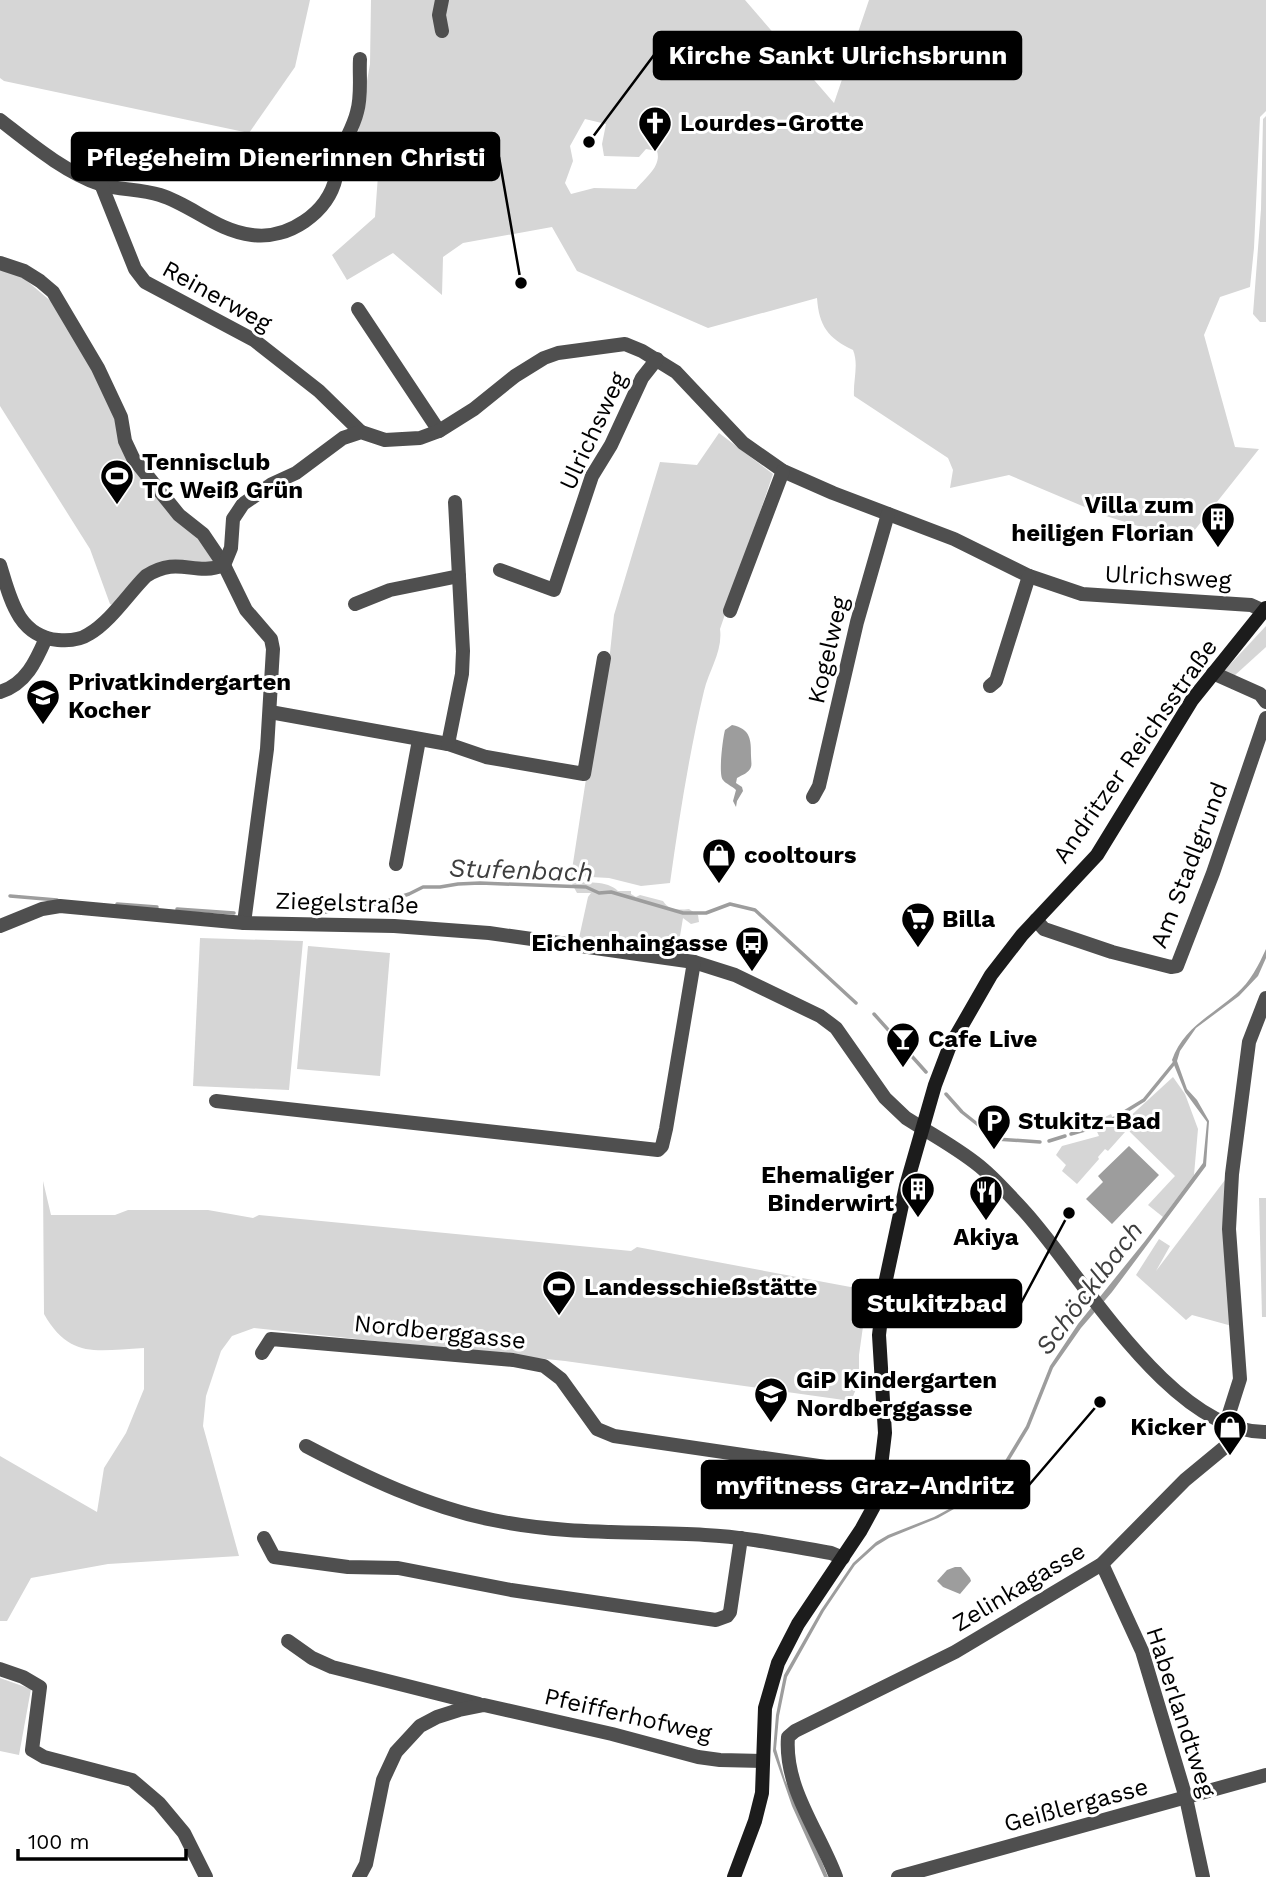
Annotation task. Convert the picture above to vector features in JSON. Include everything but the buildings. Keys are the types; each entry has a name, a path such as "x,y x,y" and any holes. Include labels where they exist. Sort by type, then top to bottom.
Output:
{"main road":[{"name":"Andritzer Reichsstraße","path":"734,1877 755,1821 762,1793 765,1708 778,1663 798,1624 873,1508 885,1439 879,1335 894,1238 922,1128 935,1085 956,1032 991,975 1036,920 1102,849 1177,723 1265,609"}],"street":[{"path":"442,0 439,15 442,31"},
{"path":"0,120 39,150 82,177 118,189 157,194 181,203 211,222 253,235 273,234 302,223 326,200 358,110 360,59"},
{"name":"Reinerweg","path":"101,184 135,269 145,282 254,340 319,391 361,432"},
{"path":"0,263 24,271 52,292 98,368 121,417 125,441 133,458 180,515 203,534 224,565 246,610 267,633 273,644 267,749 244,923"},
{"path":"358,309 439,431"},
{"name":"Ulrichsweg","path":"361,432 385,440 420,438 439,431 474,409 515,376 553,354 625,344 657,359 676,372 743,443 783,471 954,539 1029,576 1082,594 1251,605 1265,609"},
{"name":"Ulrichsweg","path":"500,570 554,590 592,476 611,445 642,378 657,359"},
{"path":"224,565 231,548 234,515 247,499 296,473 343,438 361,432"},
{"path":"730,611 783,471"},
{"path":"448,744 462,674 455,502"},
{"name":"Kogelweg","path":"814,797 819,786 868,579 888,514"},
{"path":"0,565 13,607 23,623 46,638 70,641 88,635 146,576 163,566 209,569 224,565"},
{"path":"355,604 390,590 460,576"},
{"path":"990,685 996,681 1029,576"},
{"path":"0,692 12,688 24,678 46,638"},
{"path":"270,712 448,744 486,757 584,774 604,658"},
{"path":"1213,673 1260,694 1266,702"},
{"name":"Am Stadlgrund","path":"1036,920 1044,929 1112,952 1171,967 1177,966 1209,885 1266,718"},
{"path":"396,864 419,740"},
{"name":"Ziegelstraße","path":"0,926 42,909 60,906 244,923 394,926 489,933 694,962 718,968 749,981 820,1016 836,1028 885,1098 906,1118 922,1128"},
{"path":"216,1101 658,1150 663,1146 694,962"},
{"path":"1233,1426 1240,1379 1229,1229 1232,1174 1249,1042 1266,998"},
{"path":"922,1128 983,1169 1026,1213 1091,1297 1174,1392 1233,1426 1266,1432"},
{"name":"Nordberggasse","path":"262,1353 271,1339 513,1360 544,1366 561,1379 597,1429 614,1436 880,1475"},
{"name":"Zelinkagasse","path":"836,1877 794,1783 788,1759 788,1737 795,1731 955,1652 1102,1564 1185,1480 1231,1442 1233,1426"},
{"path":"306,1446 407,1493 453,1511 488,1519 560,1530 741,1538 831,1553 843,1558"},
{"path":"264,1538 274,1558 348,1567 398,1568 518,1591 716,1620 730,1612 741,1538"},
{"name":"Haberlandtweg","path":"1102,1564 1142,1651 1186,1798 1203,1877"},
{"name":"Pfeifferhofweg","path":"288,1641 312,1658 332,1667 698,1757 763,1761"},
{"path":"0,1670 23,1677 40,1687 32,1750 44,1757 132,1780 159,1803 184,1833 206,1877"},
{"name":"Pfeifferhofweg","path":"359,1877 366,1864 383,1780 396,1752 420,1726 437,1717 484,1705"},
{"name":"Geißlergasse","path":"898,1877 1266,1775"}],"shaded area":[{"path":"0,0 310,0 295,67 249,133 4,81 0,78"},
{"path":"371,0 745,0 834,103 869,0 1266,0 1266,111 1260,117 1250,287 1220,297 1204,335 1235,447 1259,449 1186,541 1106,516 1009,475 950,488 953,470 948,458 854,396 856,367 853,350 837,341 826,330 817,298 708,328 577,271 552,227 463,243 443,257 442,295 393,253 347,280 332,255 375,217 381,133 358,132 370,64","holes":["585,119 606,124 602,144 604,156 639,157 646,149 657,151 655,167 636,189 594,188 571,194 565,183 573,161 570,146"]},
{"path":"1266,116 1266,322 1260,322 1253,314 1261,209 1263,119"},
{"path":"0,258 80,326 125,441 224,565 170,565 117,607 110,604 90,549 0,406"},
{"path":"719,433 773,474 720,629 718,653 704,691 670,883 641,886 609,878 571,876 586,779 609,662 614,615 660,462 697,465"},
{"path":"1266,626 1266,647 1234,676 1223,672"},
{"path":"732,725 746,732 751,750 750,769 737,778 736,783 743,791 736,807 733,801 736,790 723,780 721,771 725,730"},
{"path":"571,882 602,884 618,891 631,891 636,897 640,895 663,901 671,908 689,909 698,915 699,922 691,924 683,918 678,948 627,940 625,945 579,938 591,893 577,893"},
{"path":"200,938 303,941 289,1090 193,1086"},
{"path":"308,946 390,953 380,1076 297,1069"},
{"name":"Schöcklbach","path":"1266,949 1266,958 1258,976 1239,996 1196,1028 1180,1051 1177,1061 1187,1089 1209,1121 1206,1166 1053,1368 1029,1428 1006,1466 984,1492 938,1518 889,1538 855,1565 824,1611 787,1677 776,1749 785,1780 828,1877 824,1877 792,1806 773,1751 776,1715 784,1675 821,1610 853,1563 888,1535 934,1517 964,1501 982,1488 1003,1464 1026,1426 1050,1366 1078,1324 1203,1163 1207,1122 1185,1092 1172,1060 1183,1039 1246,984"},
{"path":"1173,1077 1185,1094 1198,1129 1194,1175 1163,1217 1148,1205 1175,1176 1130,1132 1125,1121"},
{"path":"1111,1114 1117,1127 1120,1126 1125,1132 1108,1151 1105,1149 1077,1184 1062,1171 1066,1165 1056,1155 1062,1146 1099,1136 1093,1123"},
{"path":"1129,1146 1159,1175 1112,1224 1086,1199 1103,1182 1098,1176"},
{"path":"1228,1176 1232,1326 1192,1315 1186,1320 1136,1275 1159,1239 1170,1246 1156,1271"},
{"path":"43,1181 51,1215 115,1215 128,1210 208,1210 253,1218 259,1215 631,1251 637,1247 872,1291 872,1298 867,1298 859,1355 859,1382 851,1401 565,1361 254,1328 232,1336 221,1351 206,1396 203,1426 239,1556 108,1564 31,1578 7,1621 0,1621 0,1456 97,1512 104,1468 126,1433 144,1389 144,1348 86,1349 64,1339 44,1314"},
{"path":"1259,1198 1266,1198 1266,1317 1262,1317"},
{"path":"961,1567 971,1581 960,1594 943,1587 937,1581 947,1570"},
{"path":"0,1678 31,1689 19,1755 0,1751"}],"waterway":[{"name":"Stufenbach","path":"314,912 381,903 423,887 480,883 586,887 599,893 611,892 683,913 706,913 730,904 755,910 856,1003"},
{"name":"Stufenbach","path":"10,896 57,900"},
{"name":"Stufenbach","path":"117,904 157,907"},
{"name":"Stufenbach","path":"177,909 234,913"},
{"name":"Stufenbach","path":"874,1014 926,1072"},
{"name":"Stufenbach","path":"1113,1119 1144,1100 1175,1062"},
{"name":"Stufenbach","path":"946,1094 962,1112 996,1139 1040,1142"},
{"name":"Stufenbach","path":"1071,1134 1095,1127"},
{"name":"Stufenbach","path":"1049,1141 1065,1136"}],"place":[{"name":"Kirche Sankt Ulrichsbrunn","path":"589,142"},
{"name":"Lourdes-Grotte","path":"655,153"},
{"name":"Pflegeheim Dienerinnen Christi","path":"521,283"},
{"name":"Tennisclub TC Weiß Grün","path":"117,506"},
{"name":"Villa zum heiligen Florian","path":"1218,549"},
{"name":"Privatkindergarten Kocher","path":"43,726"},
{"name":"cooltours","path":"719,885"},
{"name":"Billa","path":"918,949"},
{"name":"Eichenhaingasse","path":"752,973"},
{"name":"Cafe Live","path":"903,1069"},
{"name":"Stukitz-Bad","path":"994,1151"},
{"name":"Stukitzbad","path":"1069,1213"},
{"name":"Ehemaliger Binderwirt","path":"918,1219"},
{"name":"Akiya","path":"986,1222"},
{"name":"Landesschießstätte","path":"559,1317"},
{"name":"myfitness Graz-Andritz","path":"1100,1402"},
{"name":"GiP Kindergarten Nordberggasse","path":"771,1424"},
{"name":"Kicker","path":"1230,1457"}]}
